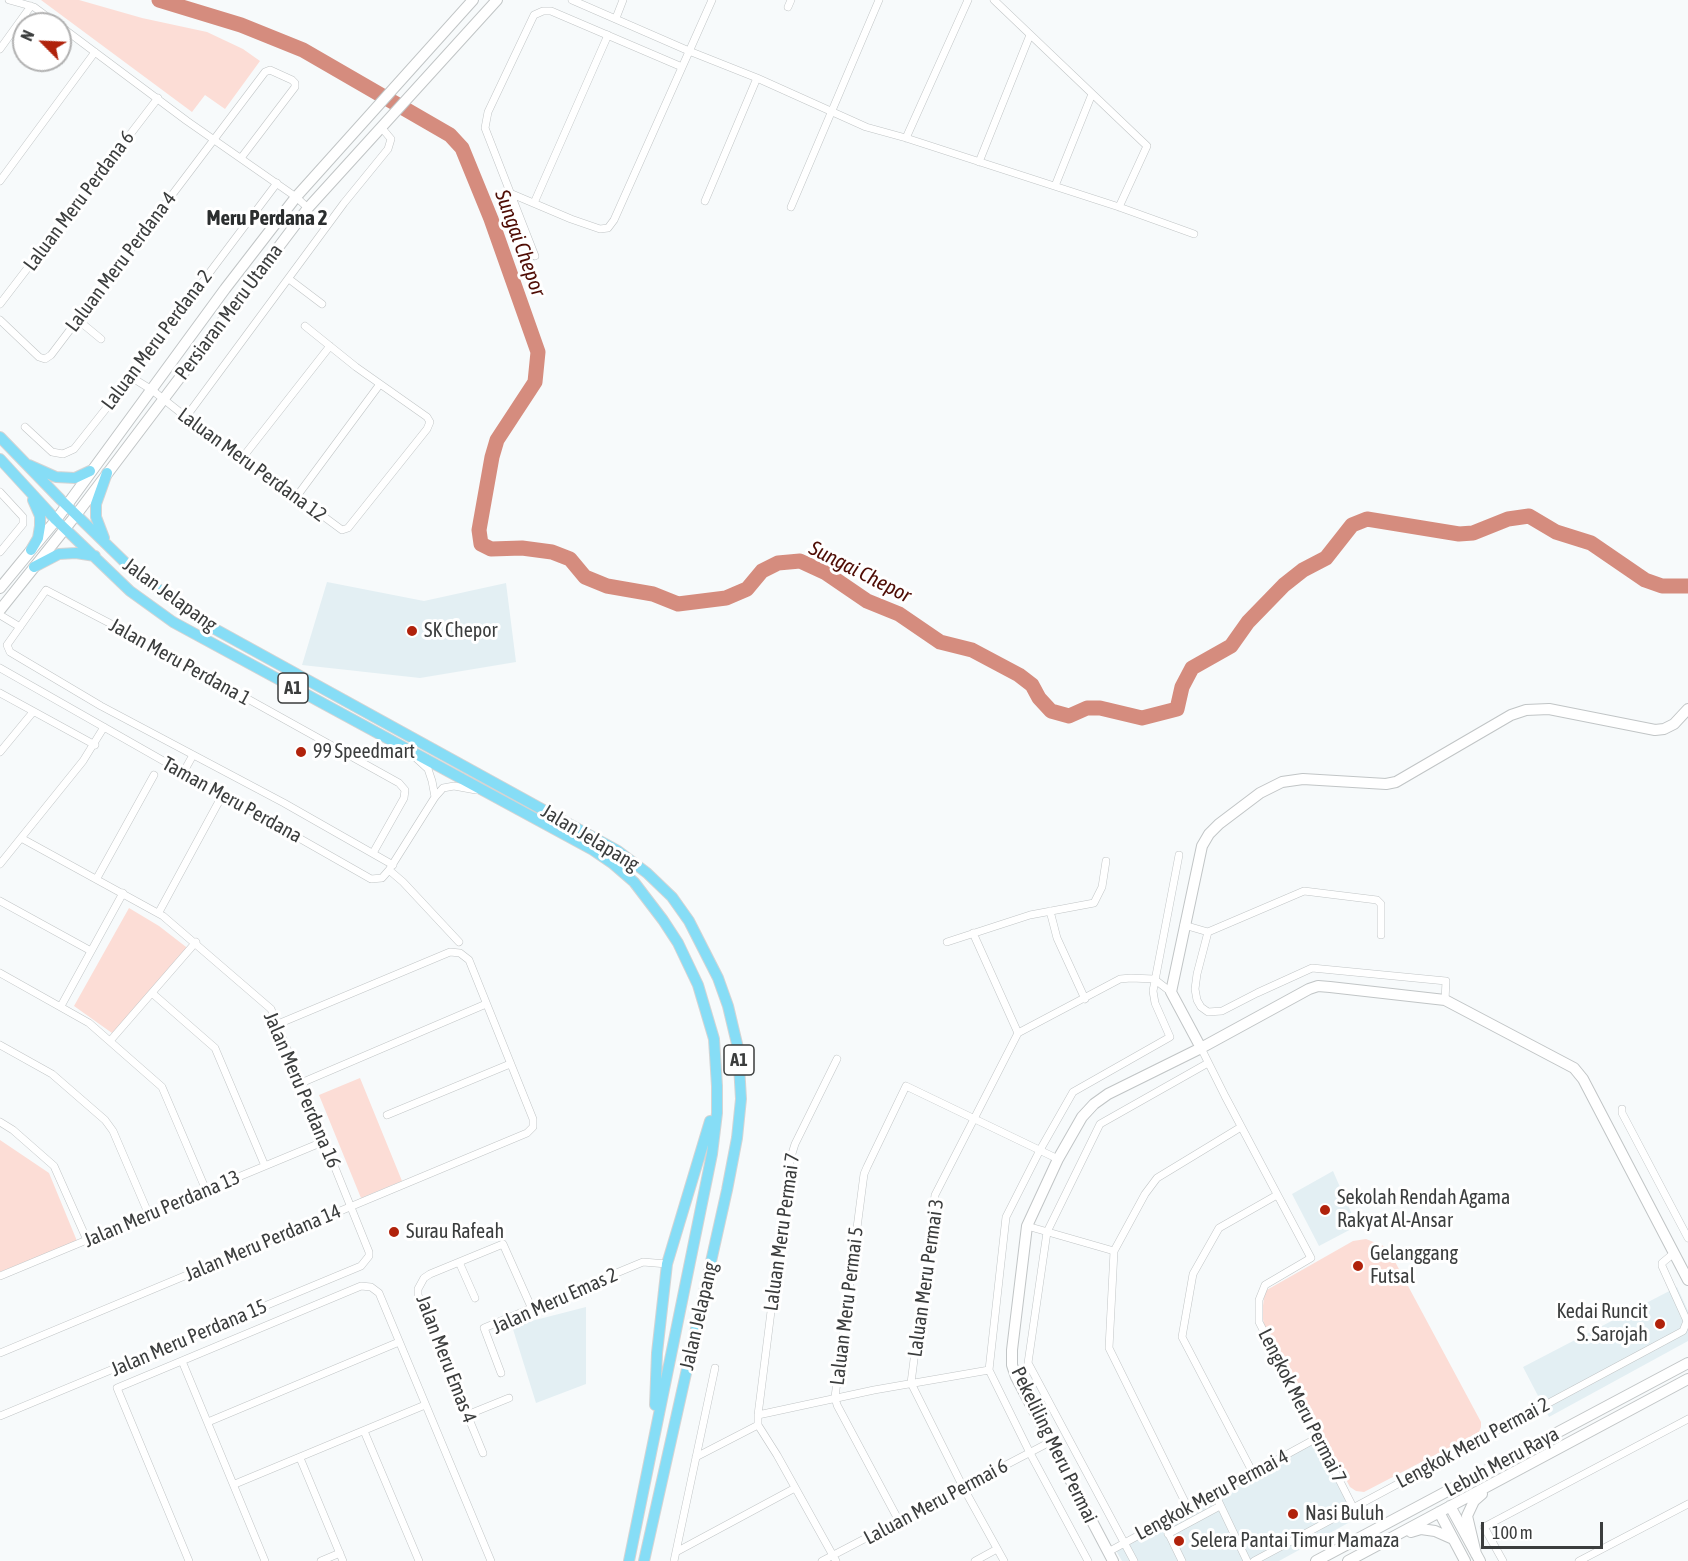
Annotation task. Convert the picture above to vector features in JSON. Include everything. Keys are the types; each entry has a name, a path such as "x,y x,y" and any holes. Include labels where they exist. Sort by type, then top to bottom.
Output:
{"main road":[{"name":"Jalan Jelapang","path":"0,437 136,574 213,628 618,851 647,873 672,897 689,921 718,978 735,1033 741,1081 740,1118 729,1181 644,1561"},
{"name":"Jalan Jelapang","path":"0,459 56,520 130,591 173,622 412,754 487,792 612,863 634,882 678,944 698,985 714,1040 717,1113 712,1154 629,1561"},
{"path":"23,462 56,477 75,478 90,471"},
{"path":"107,473 96,504 96,517 99,529 110,549"},
{"path":"28,489 40,516 38,538 31,550"},
{"path":"34,567 59,554 76,553 95,556"},
{"path":"654,1433 657,1353 667,1264 705,1140 717,1086"}],"street":[{"path":"9,0 32,6 41,12"},
{"name":"Persiaran Meru Utama","path":"0,588 56,520 225,289 296,197 473,0"},
{"name":"Persiaran Meru Utama","path":"0,610 76,515 308,208 497,0"},
{"path":"572,0 757,78 866,128 906,138 1055,186 1194,234"},
{"path":"616,18 624,0"},
{"path":"512,194 571,219 600,229 608,228 614,220 712,0"},
{"path":"791,207 879,0"},
{"path":"906,138 968,0"},
{"path":"994,0 1147,146 1119,207"},
{"path":"0,49 32,6"},
{"path":"535,256 485,128 488,112 534,15 543,11 551,11 682,67"},
{"path":"72,35 214,140 277,183 308,208"},
{"path":"534,203 608,35"},
{"path":"979,162 1030,35"},
{"path":"0,181 95,52"},
{"name":"Laluan Meru Perdana 4","path":"0,320 39,357 45,359 51,355 265,72 270,70 292,80 295,87 241,158"},
{"path":"705,201 757,78"},
{"path":"1055,186 1092,94"},
{"name":"Laluan Meru Perdana 6","path":"0,304 158,98"},
{"path":"186,417 344,203 388,149 390,139 384,125"},
{"name":"Laluan Meru Perdana 2","path":"25,428 52,452 63,454 74,449 277,183"},
{"path":"289,279 322,304"},
{"path":"78,320 101,339"},
{"path":"297,496 380,384 305,326"},
{"path":"243,457 330,346"},
{"name":"Laluan Meru Perdana 12","path":"131,376 342,530 348,528 427,429 430,422 427,417 380,384"},
{"path":"0,492 23,517 23,524 0,552"},
{"name":"Jalan Meru Perdana 1","path":"20,627 46,590 140,639 399,783 405,790 404,798 373,853"},
{"path":"0,615 20,627 7,645 10,652 101,706 373,853 391,867 459,942"},
{"name":"Taman Meru Perdana","path":"0,668 371,879 382,878 391,867"},
{"path":"0,694 95,745"},
{"path":"1171,992 1202,846 1219,824 1251,800 1282,782 1303,778 1377,784 1396,782 1511,715 1526,710 1549,709 1654,730 1664,729 1674,724 1688,709"},
{"path":"0,752 33,712"},
{"path":"0,864 95,745 104,727"},
{"path":"412,754 428,769 435,797"},
{"path":"183,773 194,755"},
{"path":"96,878 154,775"},
{"path":"391,867 435,797 444,788 454,786 487,792"},
{"path":"159,912 223,794"},
{"name":"Jalan Meru Perdana 16","path":"21,838 159,912 267,1005 278,1024 369,1252"},
{"path":"1088,1561 989,1370 1006,1217 1073,1092 1170,1037 1153,997 1154,979 1179,855"},
{"path":"947,942 1009,921 1094,903 1102,887 1106,861"},
{"path":"1184,925 1208,932 1304,891 1377,900 1382,904 1381,935"},
{"path":"61,1006 123,893"},
{"path":"0,901 92,951"},
{"path":"1050,911 1057,938 1085,999"},
{"path":"1208,932 1195,989 1197,1000 1208,1012 1222,1011 1312,968 1446,981 1445,1000 1574,1068 1583,1079 1688,1280"},
{"path":"974,933 1018,1033 1120,979 1154,979 1171,992 1277,1195 1219,1228 1193,1274 1182,1337 1253,1473"},
{"path":"110,1041 196,942"},
{"path":"278,1024 450,952 460,953 469,960 510,1064 387,1115"},
{"path":"0,973 89,1023 162,1087 206,1190"},
{"name":"Pekeliling Meru Permai","path":"1110,1556 1016,1377 1012,1365 1027,1226 1058,1159 1082,1117 1108,1094 1201,1048 1309,988 1318,986 1445,1000"},
{"path":"152,993 215,1048 265,1166"},
{"path":"302,1083 486,1004"},
{"name":"Laluan Meru Permai 3","path":"1004,1561 963,1487 911,1383 935,1195 1018,1033"},
{"path":"0,1045 52,1074 105,1120 149,1215"},
{"name":"Laluan Meru Permai 7","path":"758,1425 790,1160 795,1144 837,1059"},
{"path":"1134,1561 1028,1363 1047,1232 1100,1124 1208,1063"},
{"name":"Jalan Meru Perdana 14","path":"0,1353 527,1133 534,1123 510,1064"},
{"name":"Laluan Meru Permai 5","path":"898,1521 837,1405 835,1397 864,1174 906,1086 973,1118"},
{"path":"1622,1109 1622,1113 1688,1238"},
{"path":"973,1118 1058,1159"},
{"path":"0,1122 13,1130 54,1166 87,1240"},
{"path":"1188,1508 1109,1348 1114,1251 1145,1194 1157,1178 1241,1127"},
{"name":"Jalan Meru Perdana 13","path":"0,1276 325,1141"},
{"name":"Lengkok Meru Permai 7","path":"1277,1195 1311,1258 1265,1285 1261,1293 1258,1314 1317,1438 1353,1507"},
{"path":"1027,1226 1114,1251"},
{"name":"Jalan Meru Emas 4","path":"483,1454 418,1296 418,1289 424,1278 503,1244 532,1309"},
{"name":"Jalan Meru Perdana 15","path":"0,1416 361,1266 367,1260 369,1252"},
{"path":"1674,1253 1662,1263 1662,1266 1687,1321"},
{"path":"459,1262 475,1298"},
{"name":"Jalan Meru Emas 2","path":"501,1373 484,1328 643,1262 667,1264"},
{"path":"189,1561 117,1388 361,1286 371,1287 379,1293 491,1561"},
{"name":"Lengkok Meru Permai 2","path":"1254,1561 1683,1331 1687,1321"},
{"path":"208,1422 399,1342"},
{"path":"182,1361 235,1484 265,1561"},
{"name":"Lebuh Meru Raya","path":"1316,1561 1688,1363"},
{"path":"674,1561 715,1368"},
{"path":"758,1415 835,1397 989,1370"},
{"name":"Lebuh Meru Raya","path":"1348,1561 1397,1536 1443,1507 1688,1379"},
{"path":"467,1415 509,1398"},
{"path":"235,1484 425,1405"},
{"path":"1503,1561 1484,1527 1688,1419"},
{"path":"696,1457 758,1425 834,1558"},
{"path":"364,1431 419,1561"},
{"name":"Lengkok Meru Permai 4","path":"1110,1556 1124,1543 1317,1438"},
{"name":"Laluan Meru Permai 6","path":"822,1561 834,1558 898,1521 1050,1442"},
{"path":"300,1458 343,1561"},
{"path":"1382,1525 1423,1508 1443,1507 1474,1476"},
{"path":"1478,1557 1467,1516 1469,1509 1474,1501 1506,1476"},
{"path":"676,1552 795,1488"},
{"path":"1215,1494 1247,1561"},
{"path":"1579,1561 1688,1504"},
{"path":"1168,1533 1220,1506"},
{"path":"1443,1507 1453,1539 1465,1561"},
{"path":"1443,1507 1478,1557"},
{"path":"1163,1522 1182,1561"},
{"path":"1397,1536 1422,1529 1435,1531 1453,1539"},
{"path":"975,1561 997,1549"},
{"path":"321,1561 340,1553"}],"shaded area":[{"path":"41,0 79,0 142,18 207,32 243,49 260,61 225,109 205,95 192,112 72,23 72,12 57,12"},
{"name":"SK Chepor","path":"327,582 424,601 506,583 516,662 420,678 302,665"},
{"path":"129,908 159,926 190,950 112,1033 74,1006"},
{"path":"360,1078 402,1181 361,1198 319,1095"},
{"path":"0,1140 49,1173 77,1241 0,1272"},
{"name":"Sekolah Rendah Agama Rakyat Al-Ansar","path":"1333,1171 1357,1226 1319,1246 1292,1194"},
{"path":"1366,1239 1386,1247 1393,1258 1481,1422 1481,1427 1479,1432 1364,1492 1350,1487 1264,1325 1262,1313 1265,1291 1353,1241"},
{"path":"1677,1287 1688,1311 1688,1341 1549,1417 1523,1367"},
{"path":"586,1307 586,1384 536,1403 512,1326"},
{"path":"1316,1438 1359,1517 1279,1561 1122,1561 1115,1549"}],"waterway":[{"name":"Sungai Chepor","path":"159,0 241,25 303,50 450,135 462,148 491,219 538,352 535,382 497,440 492,457 479,530 481,544 491,549 522,548 552,552 570,559 585,577 607,586 653,594 678,604 726,598 747,589 762,571 778,563 800,561 826,573 867,601 899,614 940,642 972,650 1019,675 1032,685 1039,698 1051,711 1069,716 1087,708 1100,708 1142,718 1177,709 1182,687 1192,668 1231,646 1248,622 1284,585 1303,570 1326,558 1352,525 1367,519 1459,534 1473,533 1508,519 1529,516 1556,532 1591,543 1645,580 1662,586 1688,586"}],"place":[{"name":"SK Chepor","path":"412,631"},
{"name":"99 Speedmart","path":"301,752"},
{"name":"Sekolah Rendah Agama Rakyat Al-Ansar","path":"1325,1210"},
{"name":"Surau Rafeah","path":"394,1232"},
{"name":"Gelanggang Futsal","path":"1358,1266"},
{"name":"Kedai Runcit S. Sarojah","path":"1660,1324"},
{"name":"Nasi Buluh","path":"1293,1514"},
{"name":"Selera Pantai Timur Mamaza","path":"1179,1541"}],"district":[{"name":"Meru Perdana 2","path":"267,218"}]}
